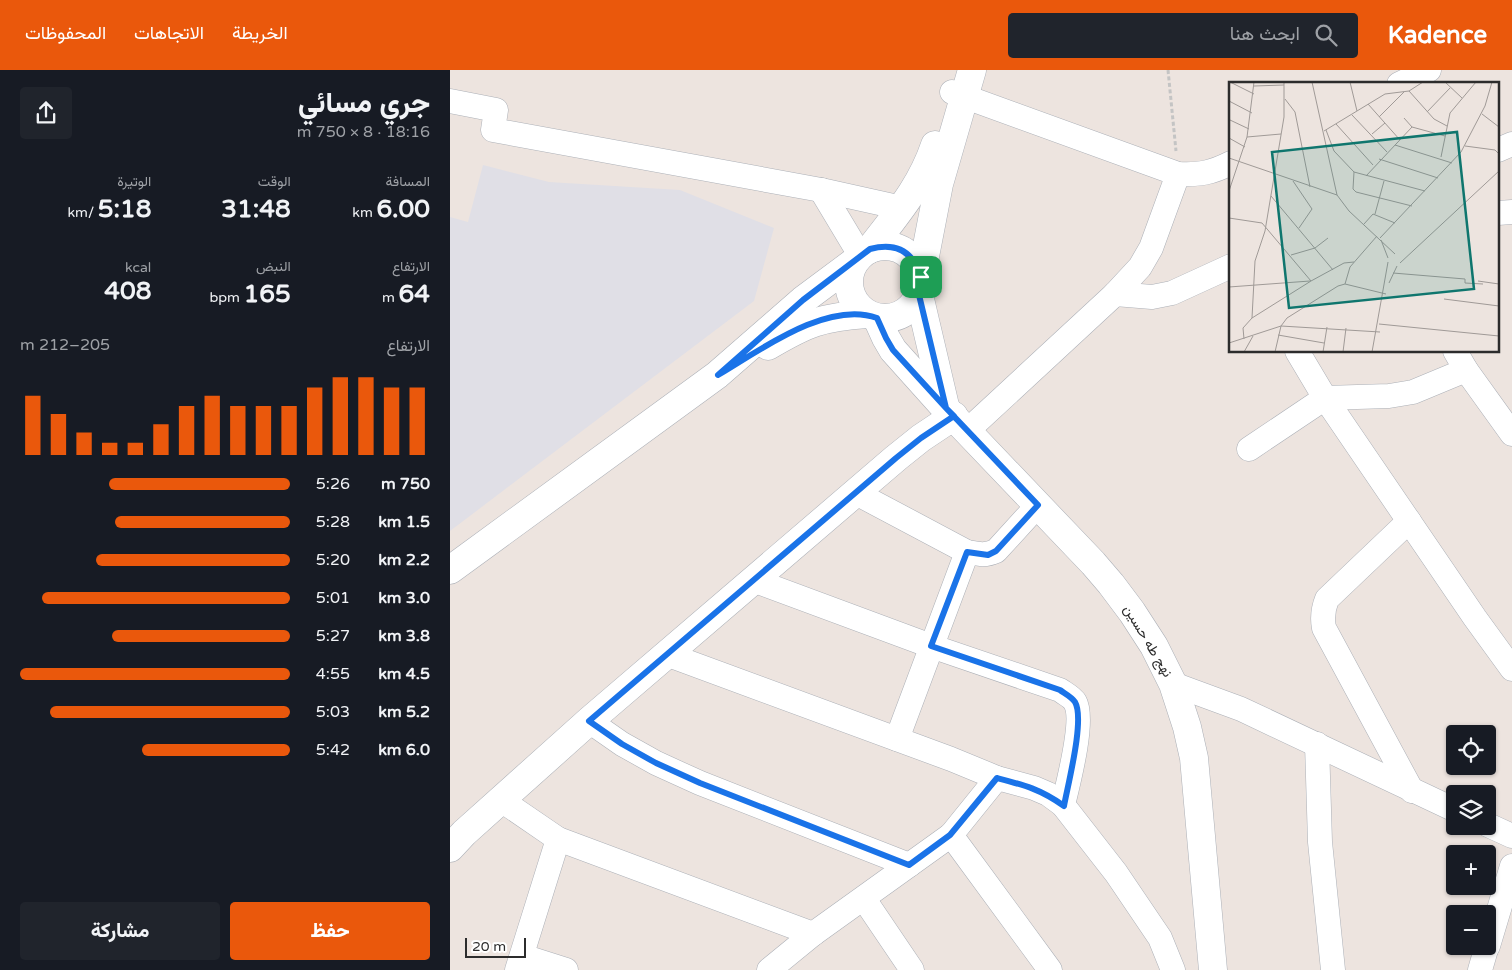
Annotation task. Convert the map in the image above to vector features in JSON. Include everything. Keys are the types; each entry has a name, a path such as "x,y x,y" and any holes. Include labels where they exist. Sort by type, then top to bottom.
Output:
{"main road":[{"path":"872,316 858,307 851,297 848,286 849,274 861,255 902,208 918,185 929,163 958,86 972,70"},
{"path":"718,375 805,325 834,317 872,316 887,319 902,314 914,304 920,286 958,86"},
{"path":"450,570 718,375 803,300 861,255 881,246 892,246 903,250 915,262 955,418 915,443 666,654 464,832 450,848"},
{"name":"نهج طه حسين","path":"872,316 893,350 1111,584 1154,646 1173,684 1187,727 1194,758 1214,970"}],"street":[{"path":"1403,82 1429,70"},
{"path":"958,86 1137,161 1178,174 1199,175 1218,170 1229,164"},
{"path":"450,101 496,110 493,130 821,190 902,208"},
{"path":"1500,149 1512,144"},
{"path":"955,418 1115,294 1140,267 1151,248 1178,174"},
{"path":"821,190 861,255"},
{"path":"1115,294 1152,297 1172,293 1229,267"},
{"path":"1298,352 1326,398 1409,521 1512,669"},
{"path":"1249,449 1326,398 1389,396 1413,392 1461,361 1512,434"},
{"path":"856,493 967,552 988,555 996,551 1038,505"},
{"path":"1409,521 1327,599 1323,608 1322,620 1324,628 1412,790"},
{"path":"897,739 967,552"},
{"path":"753,580 931,646 1039,681 1060,690 1074,700 1078,711 1077,730 1064,806"},
{"path":"666,654 997,778 1034,788 1048,794 1064,806 1116,873 1160,938 1173,970"},
{"path":"1173,684 1241,708 1446,806"},
{"path":"589,721 622,744 700,783 909,865"},
{"path":"1317,744 1320,842 1333,970"},
{"path":"778,967 814,934 950,835 997,778"},
{"path":"501,800 558,839 814,934"},
{"path":"1496,829 1512,836"},
{"path":"950,835 1050,970"},
{"path":"558,839 520,963 566,970"},
{"path":"1496,917 1512,866"},
{"path":"864,899 912,970"},
{"path":"1480,970 1484,955"}],"path":[{"path":"1168,70 1178,174"}],"shaded area":[{"path":"483,165 549,182 680,190 774,228 754,301 450,531 450,217 468,222"}],"route":[{"path":"921,277 918,266 912,257 903,250 892,246 870,249 803,300 718,375 805,325 834,317 867,314 877,318 893,350 946,408 954,416 921,438 896,458 589,721 622,744 656,763 700,783 909,865 950,835 997,778 1034,788 1048,794 1064,806 1073,758 1078,711 1074,700 1060,690 1039,681 931,646 967,552 988,555 996,551 1038,505 946,408 919,295 921,277"}]}
